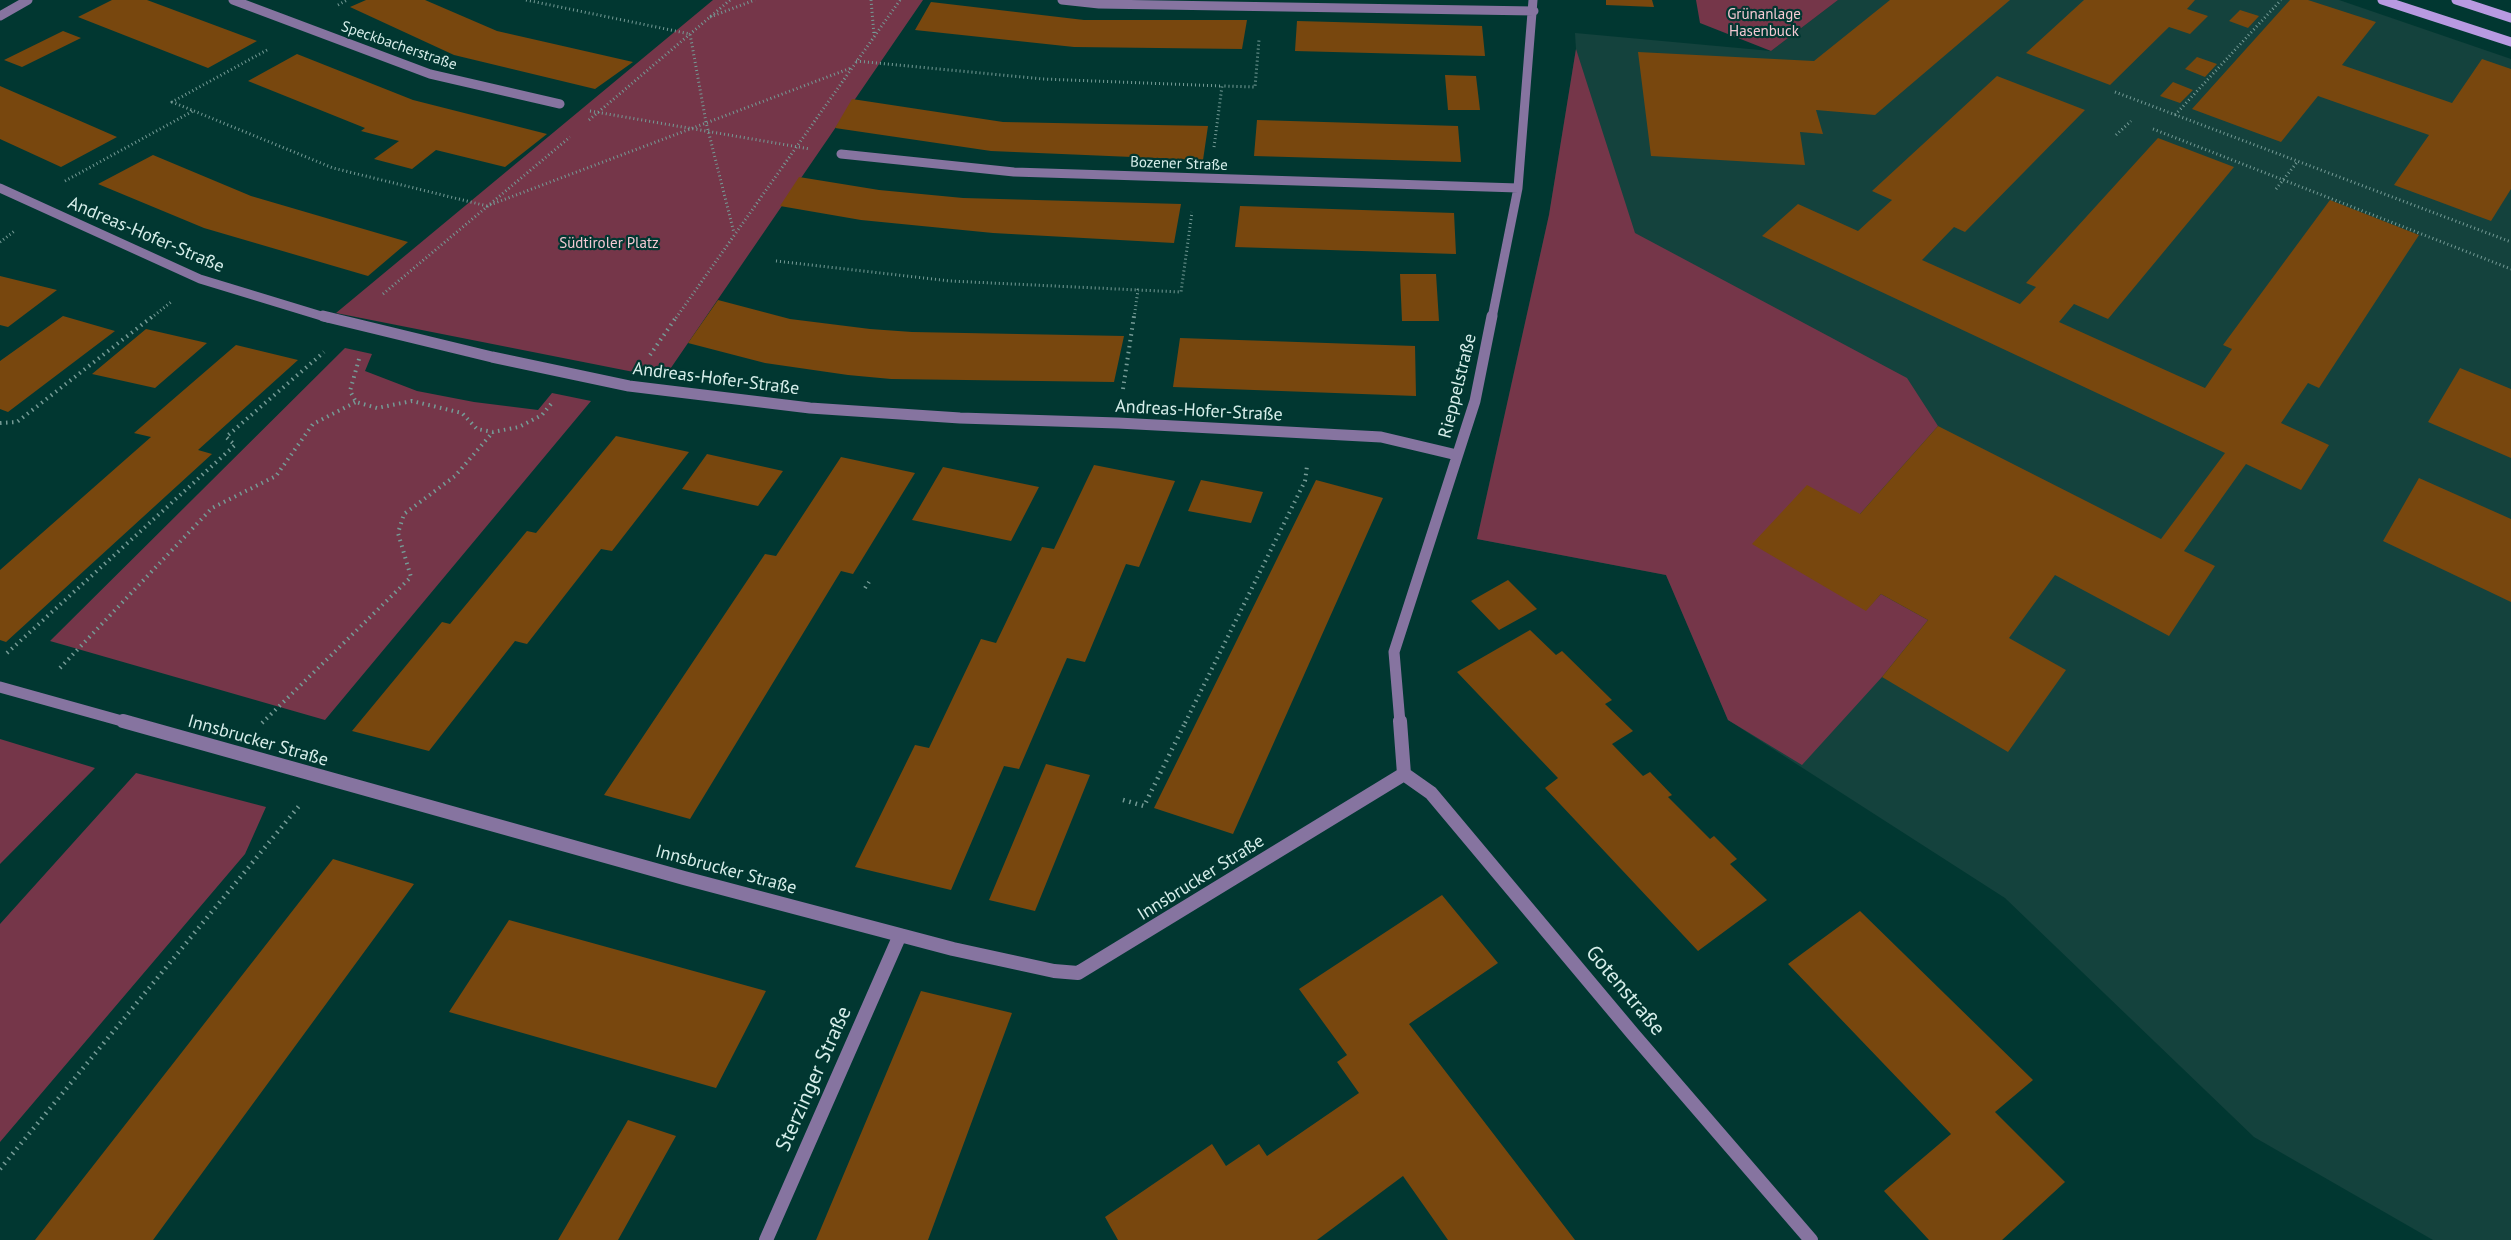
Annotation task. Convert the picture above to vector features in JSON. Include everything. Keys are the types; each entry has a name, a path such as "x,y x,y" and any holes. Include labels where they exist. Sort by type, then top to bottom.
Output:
{"main road":[{"path":"2382,0 2511,42"},
{"path":"2456,0 2511,18"}],"street":[{"path":"0,16 28,0"},
{"name":"Speckbacherstraße","path":"233,0 430,74 560,104"},
{"path":"1062,0 1099,4 1262,6 1534,5"},
{"name":"Rieppelstraße","path":"1404,774 1394,652 1475,401 1518,188 1534,5"},
{"name":"Bozener Straße","path":"841,154 1014,172 1518,188"},
{"name":"Andreas-Hofer-Straße","path":"0,188 200,279 374,329 629,386 810,408 960,418 1118,423 1381,437 1457,455"},
{"name":"Innsbrucker Straße","path":"0,687 322,778 900,935 1054,971 1078,973 1404,774"},
{"name":"Gotenstraße","path":"1404,774 1431,793 1811,1240"},
{"name":"Sterzinger Straße","path":"766,1240 900,935"}],"path":[{"path":"526,0 690,34"},
{"path":"581,127 730,0"},
{"path":"707,19 755,0"},
{"path":"871,0 874,36"},
{"path":"629,386 900,0"},
{"path":"2175,116 2281,0"},
{"path":"856,61 1043,79 1255,87 1262,6"},
{"path":"308,28 172,102 333,168 486,206 851,69"},
{"path":"690,34 706,122 734,234"},
{"path":"1210,179 1222,86"},
{"path":"2115,92 2511,242"},
{"path":"560,104 599,113 841,154"},
{"path":"28,201 193,111"},
{"path":"2116,135 2131,121"},
{"path":"2153,129 2511,269"},
{"path":"0,659 236,445 226,437 356,324 380,296 573,134"},
{"path":"2276,189 2298,161"},
{"path":"776,261 950,282 1181,292 1197,178"},
{"path":"0,423 17,422 200,279"},
{"path":"1118,423 1138,290"},
{"path":"356,402 350,391 358,362 374,329"},
{"path":"33,697 212,508 276,476 313,424 356,402 377,408 412,401 462,413 477,429 493,432 519,427 542,415 575,374"},
{"path":"232,753 411,577 398,533 404,514 455,476 493,432"},
{"path":"1123,800 1144,806 1305,481 1312,432"},
{"path":"865,588 869,582"},
{"path":"0,1169 322,778"}],"shaded area":[{"path":"1838,0 2339,0 2511,59 2511,1240 2433,1240 2254,1137 2005,898 1728,720 1666,575 1477,539 1549,215 1576,49 1575,33 1771,51"}],"green space":[{"name":"Südtiroler Platz","path":"713,0 923,0 664,378 336,313"},
{"name":"Grünanlage Hasenbuck","path":"1696,0 1838,0 1771,51 1700,23"},
{"path":"1576,49 1635,233 1907,378 1938,426 1860,514 1866,610 1881,594 1928,620 1882,677 1802,765 1728,720 1666,575 1477,539 1549,215"},
{"path":"345,348 372,354 365,371 417,391 474,402 538,410 552,393 591,401 325,720 50,641"},
{"path":"0,739 95,768 0,864"},
{"path":"136,773 266,807 245,854 0,1142 0,924"}],"building":[{"path":"112,0 147,0 257,41 208,68 78,17"},
{"path":"366,0 425,0 497,31 633,62 595,89 454,55 350,7"},
{"path":"1606,0 1652,0 1654,7 1606,5"},
{"path":"1890,0 2010,0 1875,115 1816,110 1823,134 1800,132 1805,165 1651,156 1638,52 1814,61"},
{"path":"2084,0 2195,0 2187,9 2208,16 2190,34 2169,27 2110,85 2026,53"},
{"path":"2290,0 2308,0 2376,22 2342,65 2452,103 2482,59 2511,69 2511,189 2491,221 2394,185 2429,135 2318,96 2281,142 2192,109"},
{"path":"931,2 1084,20 1247,20 1242,49 1074,47 915,30"},
{"path":"2240,10 2259,16 2248,28 2229,21"},
{"path":"1297,21 1482,26 1485,56 1295,51"},
{"path":"63,31 81,38 22,67 4,60"},
{"path":"297,54 413,100 547,134 505,167 436,150 412,169 374,159 399,141 361,131 365,128 248,81"},
{"path":"2197,57 2217,64 2205,77 2185,69"},
{"path":"1445,75 1476,76 1480,110 1448,110"},
{"path":"1997,76 2085,110 1965,232 1954,227 1922,260 2020,304 2036,287 2026,283 2158,138 2234,167 2108,319 2074,304 2059,322 2205,388 2232,349 2223,345 2330,200 2419,235 2319,388 2308,383 2281,423 2329,445 2301,490 2246,464 2184,551 2215,566 2169,636 2055,575 2009,638 2066,670 2008,752 1882,677 1928,620 1881,594 1866,611 1752,544 1807,485 1860,514 1938,426 2161,539 2225,453 1762,236 1798,204 1858,231 1892,200 1872,191"},
{"path":"2173,82 2193,90 2180,103 2160,96"},
{"path":"0,86 117,137 61,167 0,139"},
{"path":"852,99 1003,122 1208,126 1203,160 991,151 835,128"},
{"path":"1257,120 1458,126 1461,162 1254,156"},
{"path":"153,155 251,196 408,242 368,276 204,228 98,184"},
{"path":"799,177 879,190 963,198 1181,204 1174,243 993,233 861,220 780,206"},
{"path":"1240,206 1454,213 1456,254 1235,247"},
{"path":"1400,274 1436,274 1439,321 1402,321"},
{"path":"0,276 57,290 8,327 0,325"},
{"path":"718,300 790,319 870,329 912,332 1124,336 1114,382 891,379 765,363 688,343"},
{"path":"63,316 115,331 8,412 0,409 0,361"},
{"path":"146,329 207,343 155,388 92,374"},
{"path":"1180,338 1415,346 1416,396 1173,387"},
{"path":"236,345 298,360 198,450 212,454 6,642 0,640 0,570 151,437 134,433"},
{"path":"2460,368 2511,389 2511,458 2428,422"},
{"path":"616,436 689,452 612,551 601,549 527,644 515,641 429,751 352,731 442,622 450,624 527,531 536,533"},
{"path":"707,454 783,471 758,506 682,489"},
{"path":"841,457 915,473 853,574 841,571 690,819 604,795 765,554 776,556"},
{"path":"1094,465 1175,481 1139,567 1126,564 1085,662 1067,658 1019,769 1004,766 951,890 855,867 915,745 929,748 981,639 996,643 1042,547 1054,549"},
{"path":"943,467 1039,487 1011,541 912,520"},
{"path":"2419,478 2511,519 2511,602 2383,541"},
{"path":"1201,480 1263,492 1251,523 1188,511"},
{"path":"1316,480 1383,498 1233,834 1154,808"},
{"path":"1508,580 1537,609 1499,630 1471,601"},
{"path":"1530,630 1556,655 1562,651 1612,700 1605,704 1633,731 1612,744 1643,776 1650,772 1672,795 1668,797 1710,839 1714,836 1737,859 1730,864 1767,900 1698,951 1545,788 1558,778 1457,672"},
{"path":"1046,764 1090,775 1035,911 989,900"},
{"path":"333,859 414,884 153,1240 35,1240"},
{"path":"1442,895 1498,963 1409,1024 1575,1240 1448,1240 1403,1176 1317,1240 1118,1240 1105,1217 1212,1144 1226,1166 1259,1144 1267,1156 1359,1093 1337,1062 1347,1055 1299,989"},
{"path":"1860,911 2033,1080 1995,1112 2065,1182 2002,1240 1929,1240 1884,1191 1951,1134 1788,964"},
{"path":"509,920 766,991 716,1088 449,1012"},
{"path":"921,991 1012,1013 928,1240 816,1240"},
{"path":"628,1120 676,1136 618,1240 558,1240"}]}
